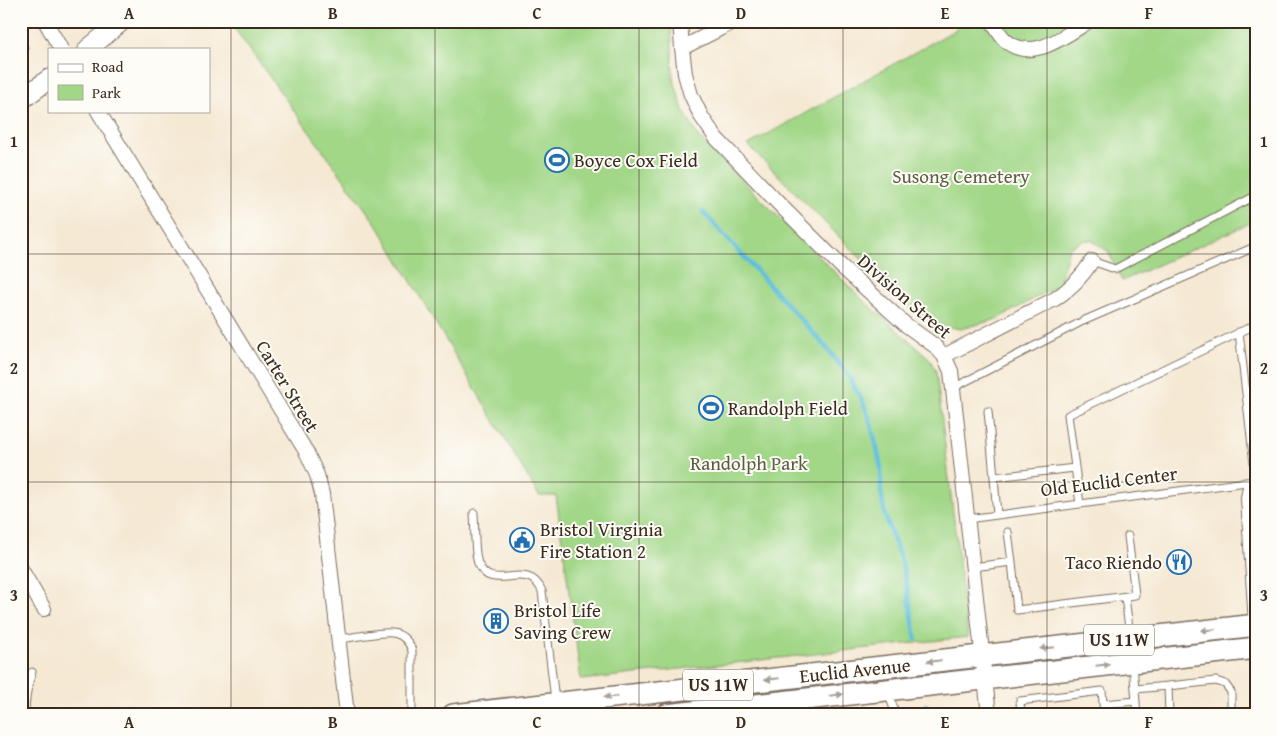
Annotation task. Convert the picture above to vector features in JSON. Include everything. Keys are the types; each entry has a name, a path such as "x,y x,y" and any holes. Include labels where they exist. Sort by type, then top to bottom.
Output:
{"main road":[{"name":"Euclid Avenue","path":"453,715 556,709 982,655 1256,625"},
{"name":"Euclid Avenue","path":"666,715 1133,662 1256,654"}],"street":[{"path":"45,21 60,48"},
{"path":"89,48 122,21"},
{"name":"Division Street","path":"680,21 685,74 691,95 701,116 716,138 842,267 906,325 936,346 944,356 951,371 989,715"},
{"path":"992,21 1006,41 1016,47 1029,50 1045,47 1089,21"},
{"path":"682,48 730,22"},
{"path":"21,100 48,80"},
{"name":"Carter Street","path":"99,112 172,230 306,453 317,475 322,494 347,715"},
{"path":"944,356 1055,300 1071,288 1092,261"},
{"path":"1256,654 1248,498 1250,487 1257,481"},
{"path":"21,569 44,609"}],"lane":[{"path":"21,40 24,49 21,51"},
{"path":"1092,261 1115,269 1257,195"},
{"path":"953,388 1083,321 1257,246"},
{"path":"1080,504 1068,415 1257,324"},
{"path":"1239,332 1257,481"},
{"path":"988,411 997,515"},
{"path":"994,477 1075,468"},
{"name":"Old Euclid Center","path":"967,518 1257,481"},
{"path":"474,513 477,561 481,569 488,575 496,578 525,575 539,583 542,591 556,709"},
{"path":"1008,532 1017,610 1135,596 1128,536"},
{"path":"973,567 1012,562"},
{"path":"1125,597 1130,639"},
{"path":"339,639 387,631 403,637 412,650 412,715"},
{"path":"1133,662 1137,715"},
{"path":"25,715 25,698 32,672"},
{"path":"1135,689 1216,680 1225,684 1231,692 1231,715"},
{"path":"1168,686 1169,715"},
{"path":"888,690 896,715"},
{"path":"1021,715 1020,701 1102,691 1104,715"},
{"path":"1103,704 1136,701"}],"green space":[{"name":"Randolph Park","path":"229,21 671,21 673,77 683,110 699,138 864,301 929,358 936,371 968,637 581,680 556,496 539,496 379,228"},
{"name":"Susong Cemetery","path":"971,21 1257,21 1257,220 1122,281 1108,251 1091,240 1082,241 1069,248 1059,285 997,319 960,329 935,324 914,312 748,145"}],"waterway":[{"path":"703,212 825,346 845,371 861,398 869,417 876,444 881,468 881,491 885,516 902,563 916,639"},
{"path":"926,705 930,715"}],"place":[{"name":"Boyce Cox Field","path":"557,160"},
{"name":"Randolph Field","path":"711,408"},
{"name":"Bristol Virginia Fire Station 2","path":"522,540"},
{"name":"Taco Riendo","path":"1179,562"},
{"name":"Bristol Life Saving Crew","path":"496,621"}]}
